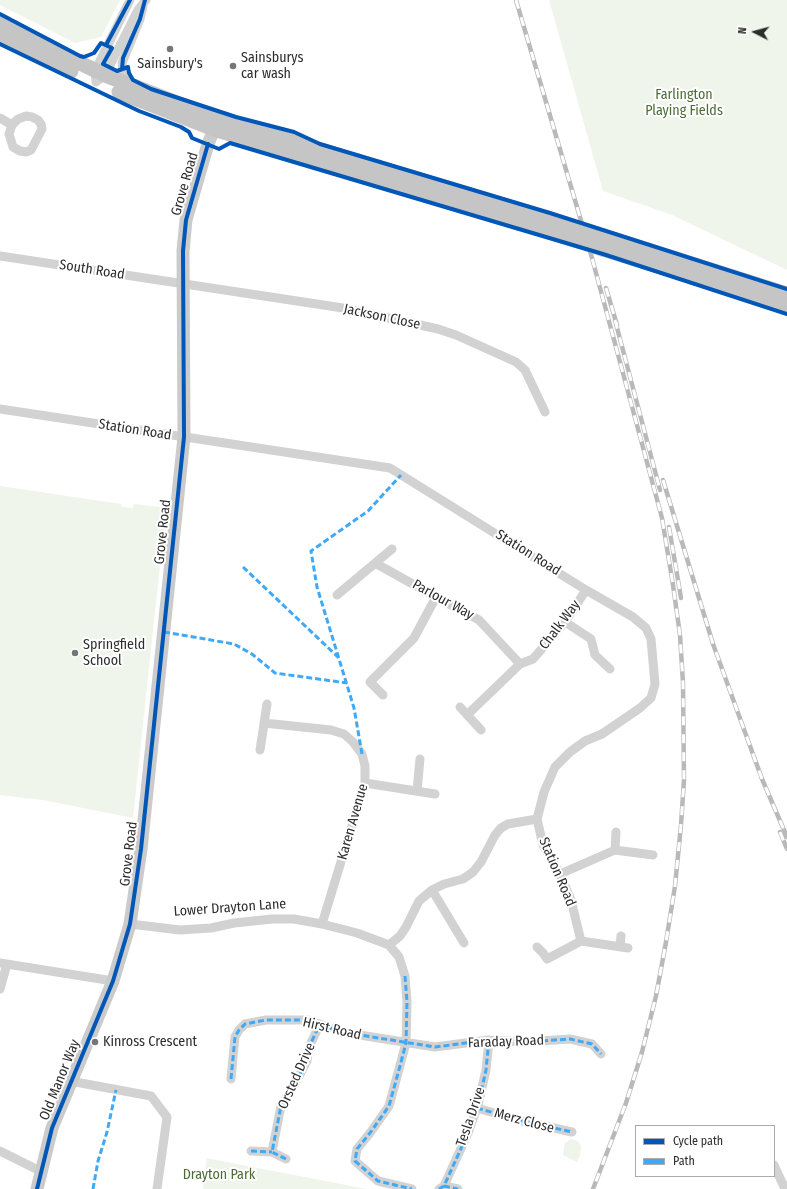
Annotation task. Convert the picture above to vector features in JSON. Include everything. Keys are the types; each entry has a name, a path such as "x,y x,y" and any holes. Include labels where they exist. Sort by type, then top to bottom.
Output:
{"main road":[{"path":"0,22 144,103 603,242 787,294"},
{"path":"0,35 43,57 130,86 216,124"},
{"path":"603,242 787,306"}],"street":[{"path":"98,76 130,0"},
{"path":"98,76 145,0"},
{"path":"130,86 124,78 122,63 140,19 145,0"},
{"path":"0,118 12,125"},
{"name":"Grove Road","path":"130,924 141,849 184,437 183,251 186,220 208,144 216,124"},
{"name":"South Road","path":"0,256 183,285"},
{"name":"Jackson Close","path":"183,285 344,308 438,329 456,335 516,362 525,370 546,412"},
{"name":"Station Road","path":"0,409 390,468 632,617 646,628 651,639 655,684 651,698 640,708 602,734 585,741 570,752 555,767 544,792 537,818 543,845 560,874 572,900 581,941"},
{"path":"337,595 392,549"},
{"name":"Parlour Way","path":"375,563 436,598 479,620 520,664"},
{"name":"Chalk Way","path":"520,664 533,659 566,622 586,590"},
{"path":"383,695 370,682 414,638 436,598"},
{"path":"566,622 592,639 595,655 610,669"},
{"path":"467,715 520,664"},
{"path":"260,750 267,704"},
{"path":"460,707 481,730"},
{"name":"Karen Avenue","path":"264,723 331,730 344,734 353,742 362,754 365,766 365,783 322,924"},
{"path":"417,791 420,759"},
{"path":"365,783 435,794"},
{"path":"412,1189 378,1181 355,1161 356,1149 370,1133 389,1106 406,1043 407,1002 405,976 399,957 389,945 400,936 419,901 432,890 444,884 462,879 473,872 481,862 501,828 508,824 537,818"},
{"path":"615,850 616,832"},
{"path":"560,874 615,850 653,856"},
{"path":"432,890 464,943"},
{"name":"Lower Drayton Lane","path":"130,924 180,930 211,928 234,923 272,919 294,919 357,933 389,945"},
{"path":"0,989 3,963 113,981 130,924"},
{"path":"537,947 544,953 547,959 581,941 624,947 622,936"},
{"name":"Old Manor Way","path":"37,1189 40,1171 52,1128 70,1081 113,981"},
{"name":"Hirst Road","path":"232,1079 235,1037 245,1024 266,1020 308,1020 341,1032 406,1043"},
{"name":"Orsted Drive","path":"272,1152 282,1106 307,1061 309,1047 320,1024"},
{"name":"Faraday Road","path":"406,1043 435,1047 489,1040 525,1042 570,1039 592,1044 601,1054"},
{"name":"Tesla Drive","path":"441,1188 468,1133 477,1108 486,1070 489,1040"},
{"path":"70,1081 152,1096 167,1117 157,1189"},
{"name":"Merz Close","path":"477,1108 522,1121 572,1132"},
{"path":"252,1150 272,1152 286,1160"},
{"path":"0,1151 40,1171"},
{"path":"775,1167 785,1189"},
{"path":"441,1188 458,1189"}],"green space":[{"path":"0,0 120,0 101,37 75,43 0,5"},
{"name":"Farlington Playing Fields","path":"549,0 787,0 787,270 672,215 603,191"},
{"name":"Springfield School","path":"0,486 121,504 122,507 133,508 134,504 166,508 133,818 43,800 0,795"},
{"path":"571,1139 578,1141 581,1146 580,1156 577,1162 563,1155 565,1143"},
{"name":"Drayton Park","path":"207,1158 216,1160 367,1189 203,1189"}],"railway":[{"path":"516,0 592,258 662,518 680,635 683,683 684,780 675,886 656,996 642,1052 626,1103 593,1189"},
{"path":"606,288 617,325"},
{"path":"615,320 660,490"},
{"path":"663,480 713,644 762,779 787,837"},
{"path":"669,527 681,598"},
{"path":"780,832 787,849"}],"marked path":[{"path":"362,754 354,708 317,587 311,551 368,511 401,475"},
{"path":"243,567 339,658"},
{"path":"164,632 234,644 252,654 275,673 347,683"},
{"path":"405,976 407,1002 406,1043 400,1066 389,1106 357,1149 355,1161 378,1181 412,1189"},
{"path":"231,1079 235,1037 239,1030 245,1024 266,1020 308,1020 341,1032 435,1047 489,1040 525,1042 570,1039 592,1044 601,1054"},
{"path":"286,1159 272,1152 281,1106 307,1061 309,1047 320,1024"},
{"path":"439,1189 444,1186 468,1133 478,1105 486,1070 489,1040"},
{"path":"93,1189 98,1161 107,1132 116,1090"},
{"path":"477,1108 522,1121 572,1132"},
{"path":"251,1151 272,1152"},
{"path":"444,1186 458,1189"}],"cycle path":[{"path":"106,45 130,0"},
{"path":"122,69 123,58 140,19 145,0"},
{"path":"0,14 80,56 84,57 94,53 101,43 112,48 103,64 117,71 128,67 129,73 133,80 151,89 236,117 294,132 320,144 550,213 787,289"},
{"path":"0,44 139,111 181,127 189,132 192,138 219,149 230,143 603,254 787,314"},
{"path":"37,1189 52,1128 113,981 130,924 141,849 184,437 183,251 186,220 208,144"}],"place":[{"name":"Sainsbury's","path":"170,49"},
{"name":"Sainsburys car wash","path":"233,66"},
{"name":"Springfield School","path":"75,653"},
{"name":"Kinross Crescent","path":"95,1042"}]}
